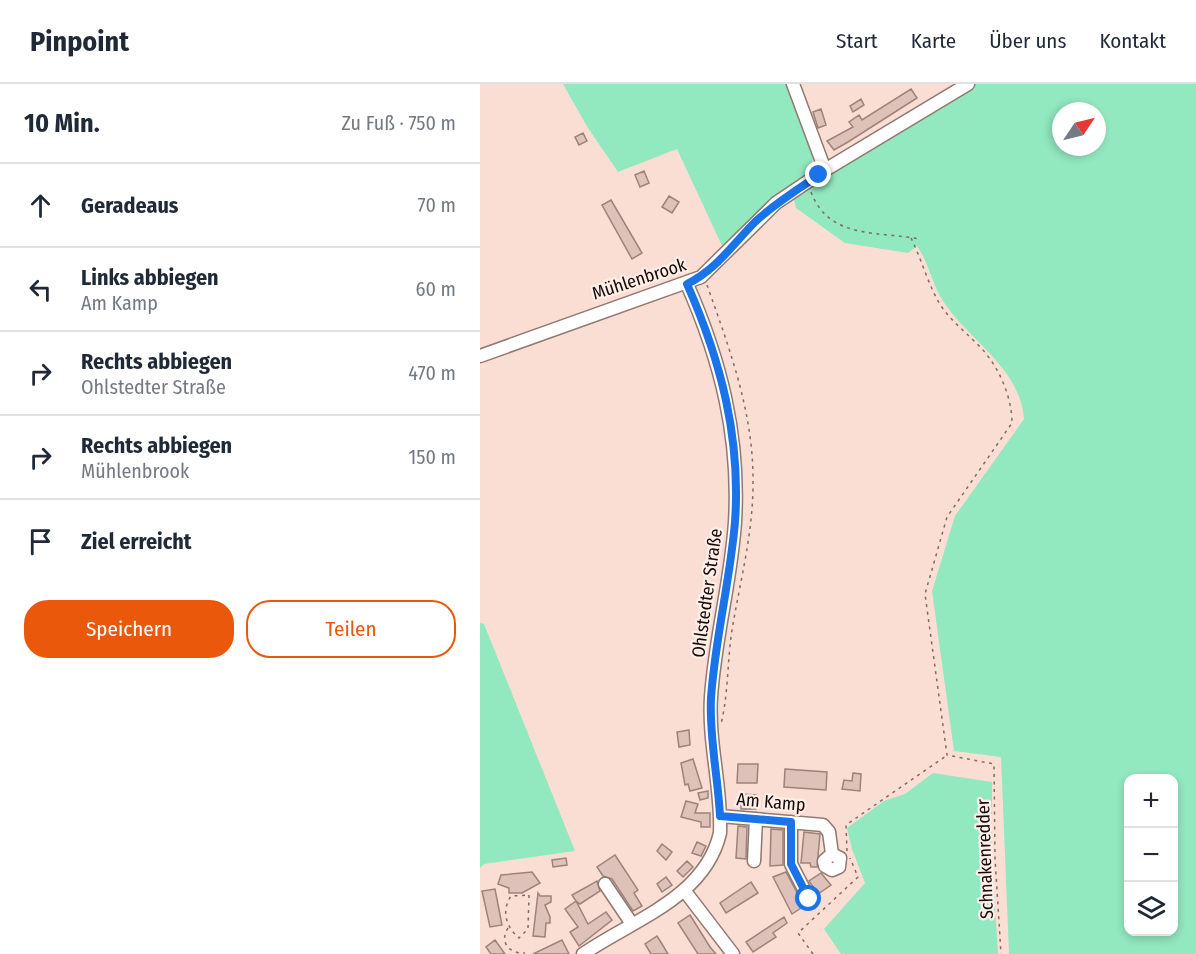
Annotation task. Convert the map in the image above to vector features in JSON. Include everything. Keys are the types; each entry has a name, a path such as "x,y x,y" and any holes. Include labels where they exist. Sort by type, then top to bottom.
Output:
{"street":[{"path":"793,84 825,170"},
{"name":"Mühlenbrook","path":"480,356 592,314 687,284 701,277 720,261 768,211 825,170 968,84"},
{"name":"Ohlstedter Straße","path":"583,954 684,890 698,877 713,854 720,833 711,700 735,524 736,462 733,427 723,385 712,346 687,284"},
{"name":"Am Kamp","path":"720,816 826,827 832,854"},
{"path":"754,861 756,819"},
{"path":"791,822 791,864 809,899"},
{"path":"605,884 632,924"},
{"path":"684,890 733,954"}],"path":[{"path":"807,183 815,203 834,223 855,232 921,239"},
{"path":"813,954 798,933 858,877 846,849 846,825 947,755 925,594 947,517 1012,423 1012,405 998,373 982,349 958,328 938,301 911,237"},
{"name":"Schnakenredder","path":"947,755 994,764 995,858 1001,954"},
{"path":"508,927 519,938 528,929 529,895 511,896 508,901 508,927 504,936 506,947 515,953 525,953"}],"green space":[{"path":"563,84 787,84 814,148 810,176 724,250 677,149 618,172 588,128"},
{"path":"971,84 1196,84 1196,954 1009,954 1001,757 954,751 932,591 955,516 1024,419 1020,401 1003,369 943,301 917,246 908,253 845,243 796,208 793,196"},
{"path":"480,623 484,624 575,851 484,864 480,868"},
{"path":"933,773 992,782 992,858 998,954 841,954 824,929 865,883 847,828 884,801 905,794"}],"building":[{"path":"911,89 917,98 848,142 834,150 827,141 853,127 849,122 859,115 862,120"},
{"path":"861,99 864,105 853,112 850,106"},
{"path":"821,109 826,125 818,128 813,112"},
{"path":"583,133 587,141 579,145 575,137"},
{"path":"644,171 649,183 640,187 635,175"},
{"path":"669,196 679,202 672,213 662,207"},
{"path":"611,200 642,253 632,259 602,205"},
{"path":"689,730 690,745 679,747 677,732"},
{"path":"693,759 702,788 690,791 688,784 685,785 681,763"},
{"path":"738,764 758,764 757,783 737,783"},
{"path":"785,769 827,772 826,790 784,787"},
{"path":"853,773 861,774 860,791 842,789 844,780 852,781"},
{"path":"708,791 708,798 700,800 698,793"},
{"path":"741,794 756,795 756,809 741,809"},
{"path":"686,801 698,804 695,813 710,813 710,827 701,827 701,822 681,817"},
{"path":"738,826 747,827 746,859 736,858"},
{"path":"771,829 783,830 783,865 770,866"},
{"path":"804,832 820,834 817,867 811,867 810,863 801,863"},
{"path":"697,842 706,846 701,856 692,853"},
{"path":"662,844 672,852 666,860 657,851"},
{"path":"615,855 638,890 634,893 642,906 633,911 612,879 603,876 597,867"},
{"path":"566,858 567,865 553,867 552,860"},
{"path":"687,861 693,867 683,877 677,871"},
{"path":"532,872 540,883 522,893 509,893 509,888 498,884 501,875"},
{"path":"786,872 804,906 792,914 773,877"},
{"path":"821,873 831,885 818,894 809,881"},
{"path":"666,877 672,885 662,892 657,884"},
{"path":"597,881 600,891 580,904 576,901 572,895"},
{"path":"751,882 758,893 726,913 720,903"},
{"path":"495,889 502,925 490,927 482,891"},
{"path":"538,893 540,896 551,896 551,902 545,905 550,923 546,923 545,937 533,936"},
{"path":"576,901 588,924 606,912 612,920 579,946 570,932 578,927 565,909"},
{"path":"690,915 716,954 698,954 678,923"},
{"path":"784,917 787,923 773,933 776,937 753,952 746,942"},
{"path":"657,936 668,954 651,954 645,944"},
{"path":"495,940 505,954 491,954 486,947"},
{"path":"562,940 569,954 533,954"}],"route":[{"path":"809,899 793,873 789,856 791,822 720,816 711,700 735,524 736,462 733,427 723,385 712,346 687,284 701,277 715,265 776,203 819,175"}]}
